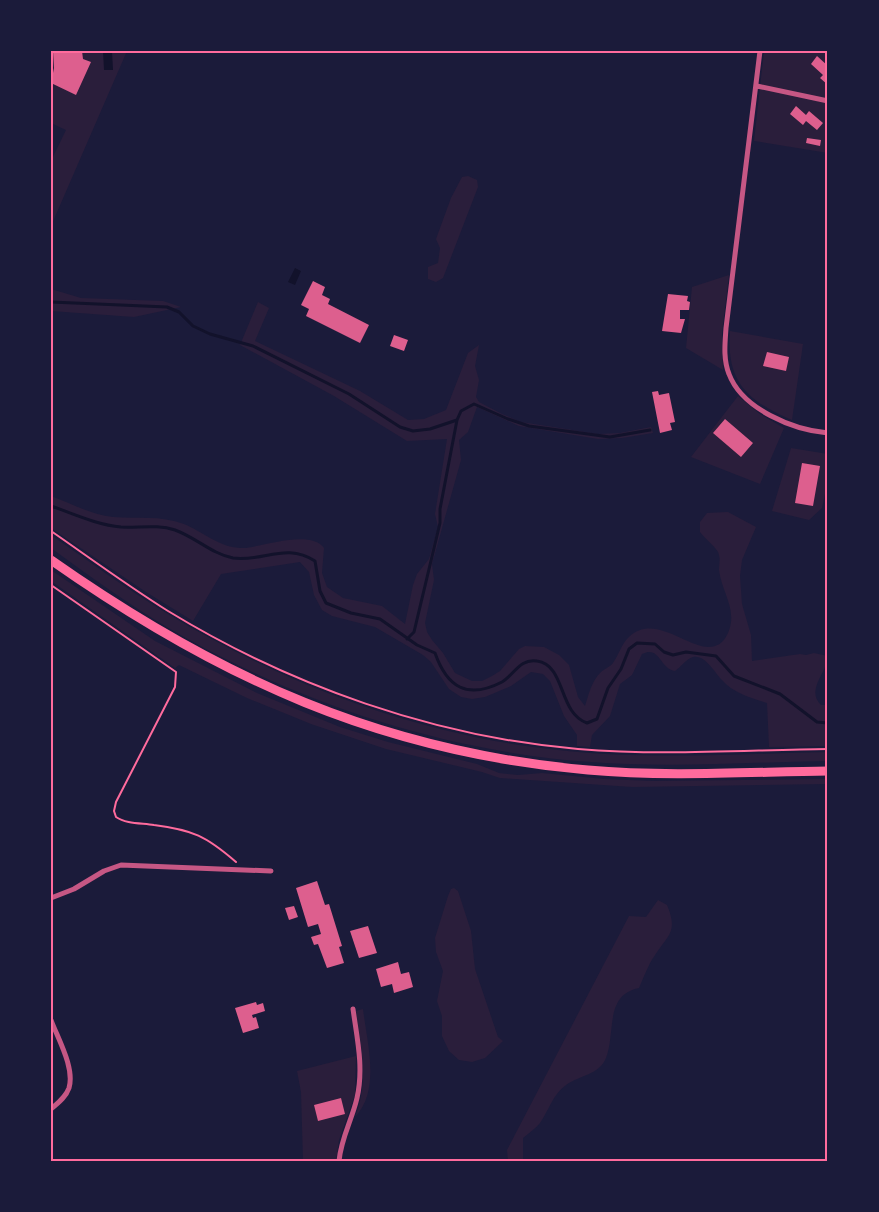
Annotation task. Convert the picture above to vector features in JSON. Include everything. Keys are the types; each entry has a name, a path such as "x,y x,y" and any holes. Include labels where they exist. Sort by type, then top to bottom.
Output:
{"highway":[{"path":"51,560 136,618 238,674 305,704 404,737 505,760 590,771 698,773 828,771"}],"street":[{"path":"760,51 726,328 725,354 727,367 737,388 755,405 799,428 828,433"},
{"path":"757,86 828,101"},
{"path":"51,898 81,886 104,871 121,865 271,871"},
{"path":"339,1161 342,1138 356,1105 359,1084 359,1057 353,1009"},
{"path":"51,1020 70,1076 69,1087 65,1096 51,1109"}],"path":[{"path":"51,531 168,610 226,643 298,677 400,714 483,735 577,749 677,751 828,749"},
{"path":"51,584 176,672 175,687 116,802 114,810 116,817 124,821 173,828 205,837 245,871"}],"shaded area":[{"path":"51,51 127,51 51,226 51,161 66,130 51,123"},
{"path":"103,51 112,51 113,70 104,70"},
{"path":"764,51 828,51 828,153 754,141"},
{"path":"468,176 477,180 478,187 443,278 436,282 428,279 428,267 438,263 440,248 436,239 451,198 462,177"},
{"path":"295,268 301,271 295,285 288,282"},
{"path":"729,275 722,333 723,370 686,348 692,287"},
{"path":"51,289 81,298 163,301 181,307 134,317 51,311"},
{"path":"258,302 269,308 255,341 360,391 408,420 424,419 446,410 468,353 479,345 475,366 479,380 476,397 479,402 502,414 521,422 598,434 620,433 651,427 653,433 622,438 598,439 519,426 477,407 468,432 459,440 461,460 432,564 434,580 425,623 427,632 455,673 472,681 482,681 500,671 519,649 525,646 544,647 559,655 569,665 578,697 585,706 595,680 602,671 613,663 626,640 640,630 662,631 706,647 720,644 726,637 731,625 730,609 719,570 719,554 700,532 700,522 707,513 728,512 756,527 742,560 740,576 742,604 751,635 752,661 814,653 828,656 815,693 821,705 828,705 828,746 769,747 767,703 726,685 702,658 690,658 675,671 666,666 652,652 648,652 642,654 632,675 620,684 610,716 592,735 590,747 577,746 577,735 564,716 550,681 543,674 531,672 511,686 485,697 472,699 461,697 449,689 431,662 423,655 375,627 332,616 322,610 314,595 309,572 300,562 221,574 193,621 51,528 51,496 105,516 157,518 175,521 191,527 220,543 235,548 252,547 286,540 308,540 324,548 322,573 327,587 343,598 382,606 405,624 413,585 417,574 429,559 438,527 435,514 447,439 407,441 334,396 240,345"},
{"path":"730,331 803,344 792,420 763,405 743,387 736,376 732,363"},
{"path":"738,396 760,414 784,428 760,484 691,457"},
{"path":"791,448 828,454 828,480 822,508 809,520 772,511"},
{"path":"51,535 138,595 213,640 307,685 405,720 507,743 558,750 659,756 828,752 828,761 680,765 621,764 538,757 433,737 331,705 233,663 169,628 101,584 51,548"},
{"path":"51,570 155,641 257,693 340,727 388,742 477,764 499,773 518,775 542,773 604,779 653,781 828,779 828,784 632,787 500,778 386,749 311,724 247,698 179,665 175,668 51,581"},
{"path":"454,888 458,891 471,931 475,969 498,1037 503,1041 485,1058 472,1062 459,1060 449,1051 442,1036 442,1016 437,1001 443,971 436,952 435,938 448,896 451,889"},
{"path":"658,900 667,905 672,927 668,937 650,963 639,988 628,992 620,998 613,1016 609,1048 603,1064 562,1089 554,1098 540,1123 523,1138 523,1161 508,1161 507,1150 629,916 646,917"},
{"path":"363,1009 369,1051 370,1080 368,1094 363,1106 355,1117 362,1091 363,1078 362,1051 356,1011"},
{"path":"356,1056 355,1095 339,1140 336,1161 303,1161 301,1092 297,1071"}],"building":[{"path":"53,51 82,51 83,59 91,62 76,95 51,83 54,68"},
{"path":"817,56 828,66 828,85 820,78 823,75 811,64"},
{"path":"796,106 806,115 809,111 823,123 817,130 806,121 803,125 790,114"},
{"path":"807,138 821,140 820,146 806,143"},
{"path":"313,281 325,287 322,295 330,299 328,304 369,325 360,343 306,316 309,309 301,305"},
{"path":"668,294 688,296 687,301 690,302 689,310 680,310 680,319 685,319 681,333 662,331"},
{"path":"394,335 408,340 404,351 390,346"},
{"path":"767,352 789,357 786,371 763,366"},
{"path":"658,391 659,395 669,393 675,422 670,423 672,430 660,433 652,392"},
{"path":"725,419 753,443 741,457 713,433"},
{"path":"802,463 820,466 813,506 795,503"},
{"path":"317,881 325,905 329,904 342,946 339,947 344,963 327,968 318,944 314,945 311,937 321,934 318,924 308,927 296,888"},
{"path":"294,906 298,917 289,920 285,908"},
{"path":"368,926 377,953 359,958 350,931"},
{"path":"398,962 401,974 409,972 413,987 394,993 392,984 381,987 376,969"},
{"path":"256,1002 257,1005 263,1003 265,1011 252,1015 253,1018 256,1017 259,1028 243,1033 235,1008"},
{"path":"341,1098 345,1114 318,1121 314,1105"}],"waterway":[{"path":"51,302 167,307 179,312 193,326 210,334 253,346 349,394 400,427 413,431 430,429 457,420"},
{"path":"407,639 414,632 440,523 440,509 457,420 461,411 474,404 529,426 610,437 650,430"},
{"path":"51,506 112,526 168,528 190,537 218,553 233,558 284,553 304,556 315,561 320,591 326,603 351,613 380,619 417,645 435,653 446,674 452,682 460,687 469,690 490,687 502,682 522,664 537,661 546,664 553,671 571,710 578,718 587,723 597,719 608,688 621,669 629,649 637,643 655,644 664,652 673,655 686,652 716,656 734,676 780,694 817,722 828,723"}]}
